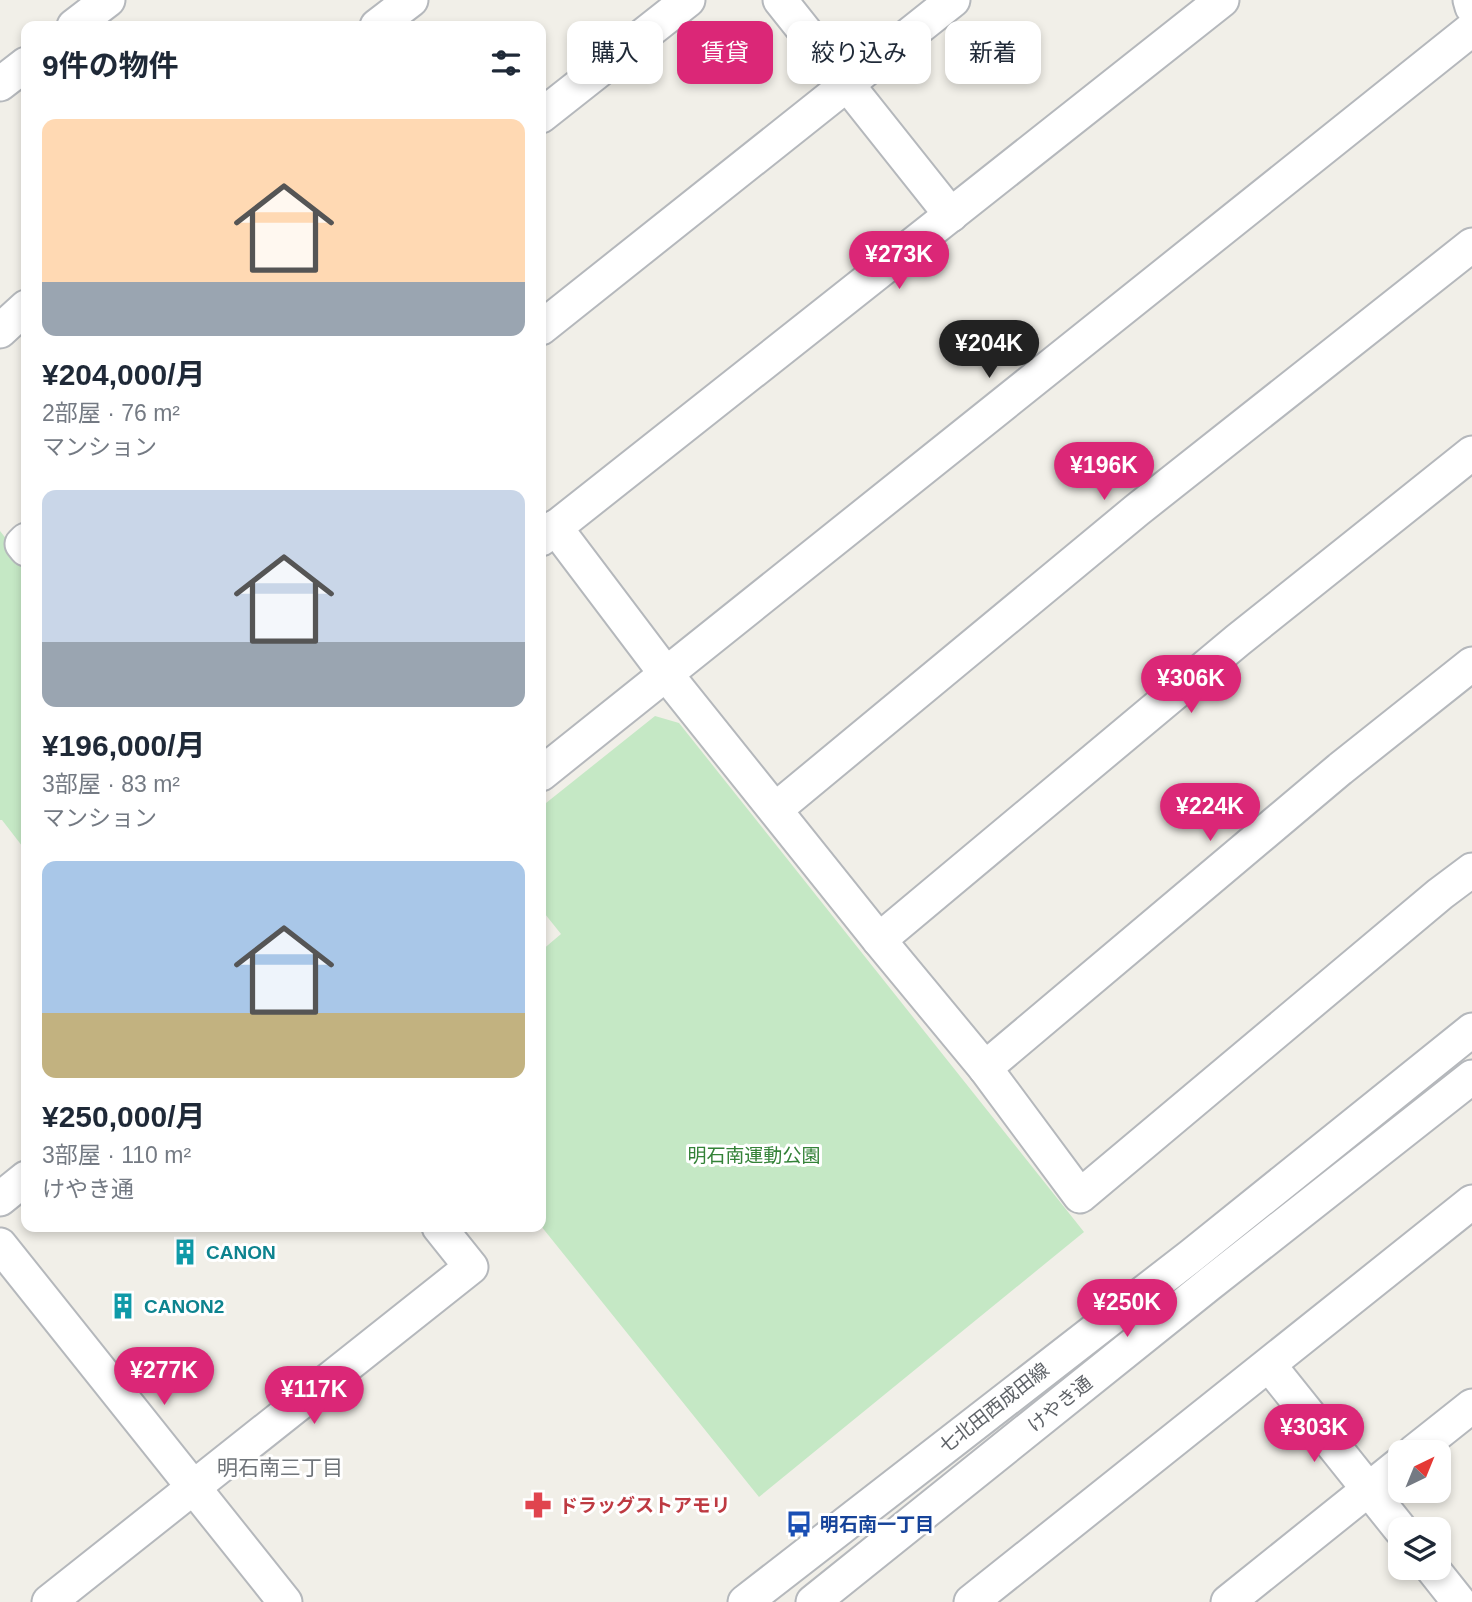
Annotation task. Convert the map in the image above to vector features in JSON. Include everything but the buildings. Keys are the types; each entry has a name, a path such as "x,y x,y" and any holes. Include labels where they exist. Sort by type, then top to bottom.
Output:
{"street":[{"path":"81,21 108,0"},
{"path":"384,21 411,0"},
{"path":"546,112 688,0"},
{"path":"780,0 951,215"},
{"path":"546,324 953,0"},
{"path":"1222,0 548,533 666,674 985,1068 1080,1196 1472,870"},
{"path":"1470,0 1472,8"},
{"path":"546,770 1472,29"},
{"path":"0,84 21,68"},
{"path":"776,809 1137,510 1472,245"},
{"path":"0,331 21,312"},
{"path":"879,940 1227,649 1472,453"},
{"path":"985,1068 1340,769 1472,664"},
{"name":"七北田西成田線","path":"745,1602 1191,1256 1472,1030"},
{"name":"けやき通","path":"813,1602 1472,1077"},
{"path":"0,1199 21,1182"},
{"path":"971,1602 1472,1202"},
{"path":"49,1602 471,1267 443,1232"},
{"path":"0,1245 285,1602"},
{"path":"1269,1365 1391,1517"},
{"path":"1429,1440 1472,1406"},
{"path":"1228,1602 1388,1474"},
{"path":"1442,1580 1459,1602"}],"green space":[{"path":"0,531 21,558 21,845 0,820"},
{"name":"明石南運動公園","path":"655,716 679,723 1084,1232 759,1497 546,1232 546,947 561,934 546,915 546,803"}],"place":[{"name":"CANON","path":"185,1252"},
{"name":"CANON2","path":"123,1306"},
{"name":"ドラッグストアモリ","path":"538,1505"},
{"name":"明石南一丁目","path":"799,1524"}],"district":[{"name":"明石南三丁目","path":"280,1467"}]}
